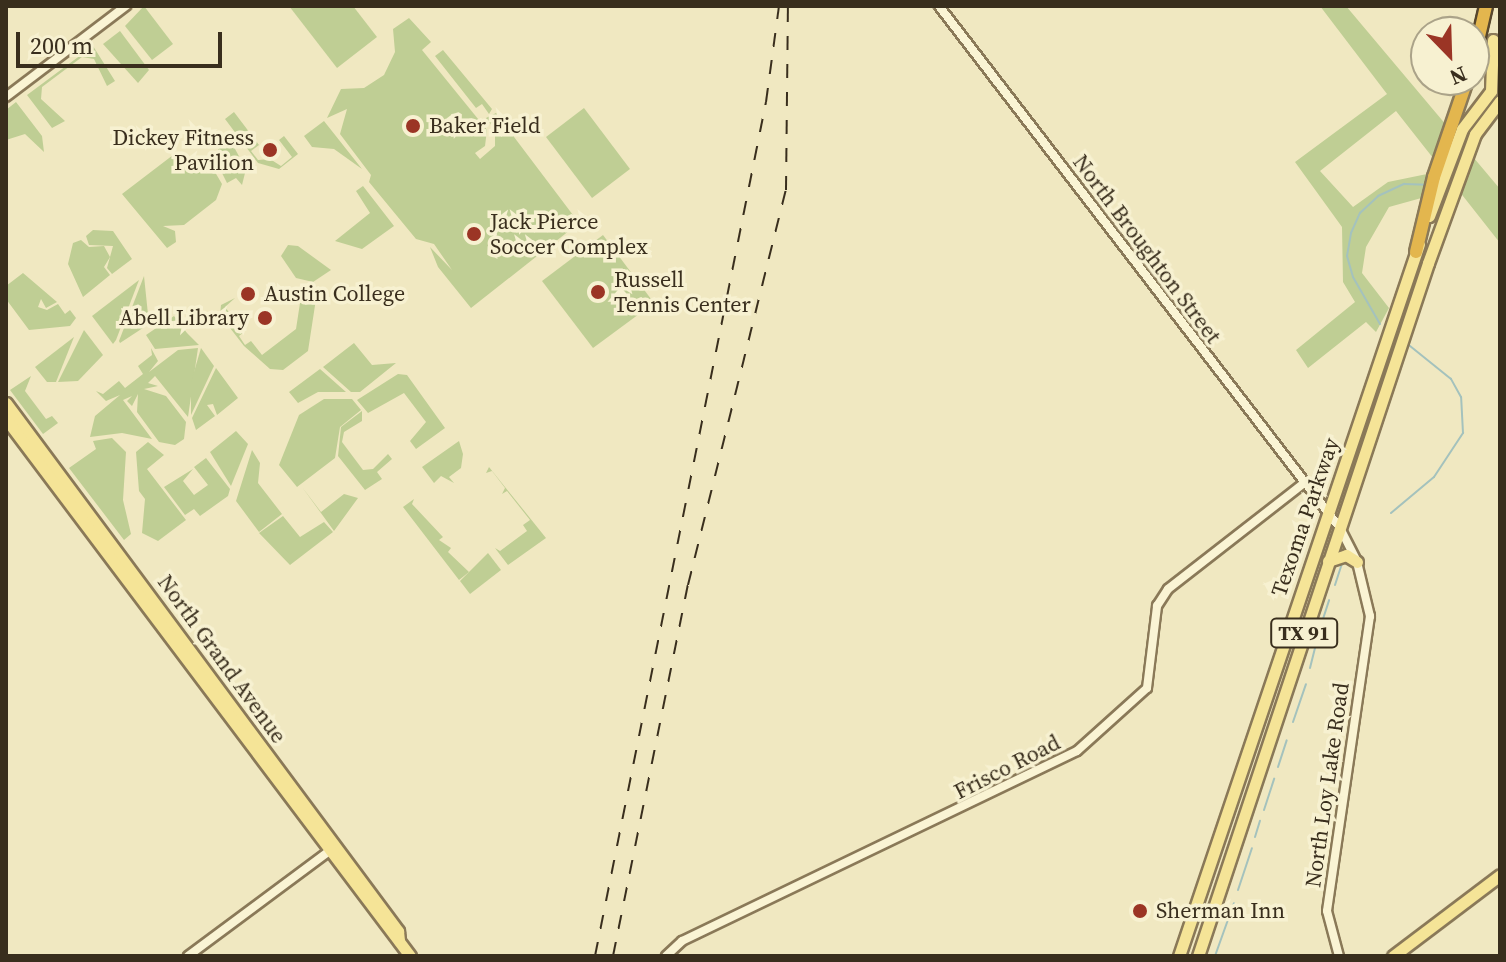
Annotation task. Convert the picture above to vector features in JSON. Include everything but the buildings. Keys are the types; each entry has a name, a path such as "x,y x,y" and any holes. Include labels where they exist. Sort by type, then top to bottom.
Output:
{"highway":[{"name":"TX 91","path":"1416,252 1434,177 1462,96"}],"main road":[{"path":"1484,6 1500,56"},
{"name":"Texoma Parkway","path":"1179,956 1416,252 1462,129 1486,100 1494,81 1493,40"},
{"name":"Texoma Parkway","path":"1198,956 1412,311 1487,114 1500,101"},
{"path":"1487,114 1500,112"},
{"path":"1401,300 1412,311"},
{"name":"North Grand Avenue","path":"6,403 332,849"},
{"name":"North Grand Avenue","path":"6,419 332,849 398,931 399,941 410,956"},
{"path":"1328,561 1346,555 1357,562"},
{"path":"1393,956 1500,875"}],"street":[{"path":"6,97 126,6"},
{"name":"North Broughton Street","path":"939,6 1303,484 1340,528"},
{"name":"Frisco Road","path":"666,956 682,941 1077,751 1147,688 1157,606 1168,589 1303,484"},
{"name":"North Loy Lake Road","path":"1339,956 1327,911 1370,616 1357,562 1340,528"},
{"path":"188,956 332,849"}],"green space":[{"path":"144,6 173,44 152,60 125,26"},
{"path":"289,6 353,6 377,37 337,68"},
{"path":"1320,6 1346,6 1410,82 1410,96 1422,96 1500,189 1500,243 1396,111 1320,171 1353,207 1388,182 1427,174 1425,197 1389,207 1366,247 1362,273 1389,308 1376,332 1366,322 1308,368 1296,350 1355,302 1343,282 1342,227 1295,162 1387,94"},
{"path":"409,18 431,42 422,50 487,130 485,146 475,153 480,159 495,146 495,130 486,118 496,113 579,223 471,308 438,267 430,247 452,270 434,244 416,239 369,182 371,175 340,134 347,109 327,118 341,89 364,88 384,75 395,52 393,29"},
{"path":"120,31 149,70 138,83 103,44"},
{"path":"93,46 115,81 107,86 94,59 82,57 42,87 41,99 65,121 52,128 27,95"},
{"path":"443,50 492,109 489,114 482,104 476,108 435,56"},
{"path":"16,102 42,136 44,152 25,134 6,140 6,110"},
{"path":"584,108 630,169 592,198 546,137"},
{"path":"234,112 259,145 251,151 258,160 270,159 281,166 292,157 279,140 284,136 298,154 279,169 258,163 225,119"},
{"path":"324,121 362,169 334,149 312,147 304,136"},
{"path":"229,138 246,169 242,185 236,178 227,183 217,163 218,150"},
{"path":"177,152 186,163 196,157 212,167 222,184 216,200 184,225 163,226 175,231 176,242 167,248 122,194"},
{"path":"363,186 394,226 362,249 335,241 370,213 356,191"},
{"path":"93,230 113,231 132,259 112,274 107,268 113,246 89,245 86,236"},
{"name":"Russell Tennis Center","path":"603,235 654,303 593,348 542,281"},
{"path":"81,240 89,247 104,246 110,257 104,267 110,275 83,297 68,264 73,243"},
{"path":"288,245 298,246 331,270 313,282 296,278 281,256"},
{"path":"23,273 57,302 46,308 41,299 38,307 47,310 58,304 65,314 70,310 76,318 70,326 29,330 6,299 6,286"},
{"path":"144,276 149,324 120,343 119,341"},
{"path":"139,280 116,340 113,344 92,316"},
{"path":"310,292 316,299 308,351 283,370 270,369 244,346 220,315 221,305 235,298 225,307 244,332 239,336 245,345 251,341 262,355 296,329 300,303"},
{"path":"174,316 199,345 155,349 146,335"},
{"path":"84,330 103,355 78,381 58,382"},
{"path":"74,337 56,382 47,382 35,367"},
{"path":"354,343 372,365 396,363 360,392 351,392 323,367"},
{"path":"151,348 158,361 149,372 178,350 198,348 188,417 155,376 148,383 158,386 144,389 166,396 186,422 184,439 175,445 159,442 137,412 138,394 132,406 127,401 132,396 123,400 152,439 122,433 90,437 95,416 120,395 106,401 96,391 103,394 119,381 125,388 143,374 138,366 152,355"},
{"path":"201,348 214,366 191,415 191,382"},
{"path":"216,368 238,398 217,415 213,404 207,405 215,416 196,430 192,418"},
{"path":"320,369 346,392 318,392 298,403 289,392"},
{"path":"398,374 407,375 445,428 416,449 410,441 426,422 404,393 368,413 357,400"},
{"path":"31,376 25,391 46,419 52,416 58,423 43,434 10,390"},
{"path":"324,399 352,399 361,410 340,427 335,458 297,487 279,465 299,415"},
{"path":"362,411 362,421 344,432 342,442 363,470 373,469 388,454 392,459 377,472 382,479 365,490 338,456 341,427"},
{"path":"236,431 248,444 231,486 210,452"},
{"path":"112,438 126,452 123,500 131,534 124,540 69,468 96,449 93,441"},
{"path":"459,441 463,454 461,468 449,477 454,483 441,476 434,483 422,467"},
{"path":"148,442 164,455 147,469 186,520 158,541 142,533 145,499 139,491 136,452"},
{"path":"252,450 260,463 258,483 282,514 259,532 236,501"},
{"path":"206,458 230,489 228,496 200,516 194,509 185,515 164,487 193,469 183,481 194,495 208,485 194,467"},
{"path":"489,467 546,538 508,565 495,548 500,551 527,531 523,525 530,520 507,491 502,494 505,488 492,471 486,473"},
{"path":"302,487 321,512 344,494 358,498 334,531"},
{"path":"414,499 412,504 443,537 439,540 451,548 448,552 469,572 459,580 403,507"},
{"path":"283,516 300,537 324,522 333,532 290,565 259,533"},
{"path":"488,553 501,570 470,594 460,581"}],"waterway":[{"path":"1380,324 1353,277 1347,256 1351,233 1360,213 1378,196 1404,184 1427,185"},
{"path":"1391,513 1434,477 1463,433 1461,397 1451,379 1410,346"},
{"path":"1335,585 1343,560"},
{"path":"1322,622 1329,600"},
{"path":"1310,668 1318,636"},
{"path":"1293,722 1306,684"},
{"path":"1278,767 1287,740"},
{"path":"1264,810 1274,779"},
{"path":"1255,837 1260,821"},
{"path":"1238,890 1252,848"},
{"path":"1215,956 1234,903"}],"railway":[{"path":"595,956 766,102 779,6"},
{"path":"613,956 688,585 786,190 788,6"}],"place":[{"name":"Baker Field","path":"413,126"},
{"name":"Dickey Fitness Pavilion","path":"270,150"},
{"name":"Jack Pierce Soccer Complex","path":"474,234"},
{"name":"Russell Tennis Center","path":"598,292"},
{"name":"Austin College","path":"248,294"},
{"name":"Abell Library","path":"265,318"},
{"name":"Sherman Inn","path":"1140,911"}]}
